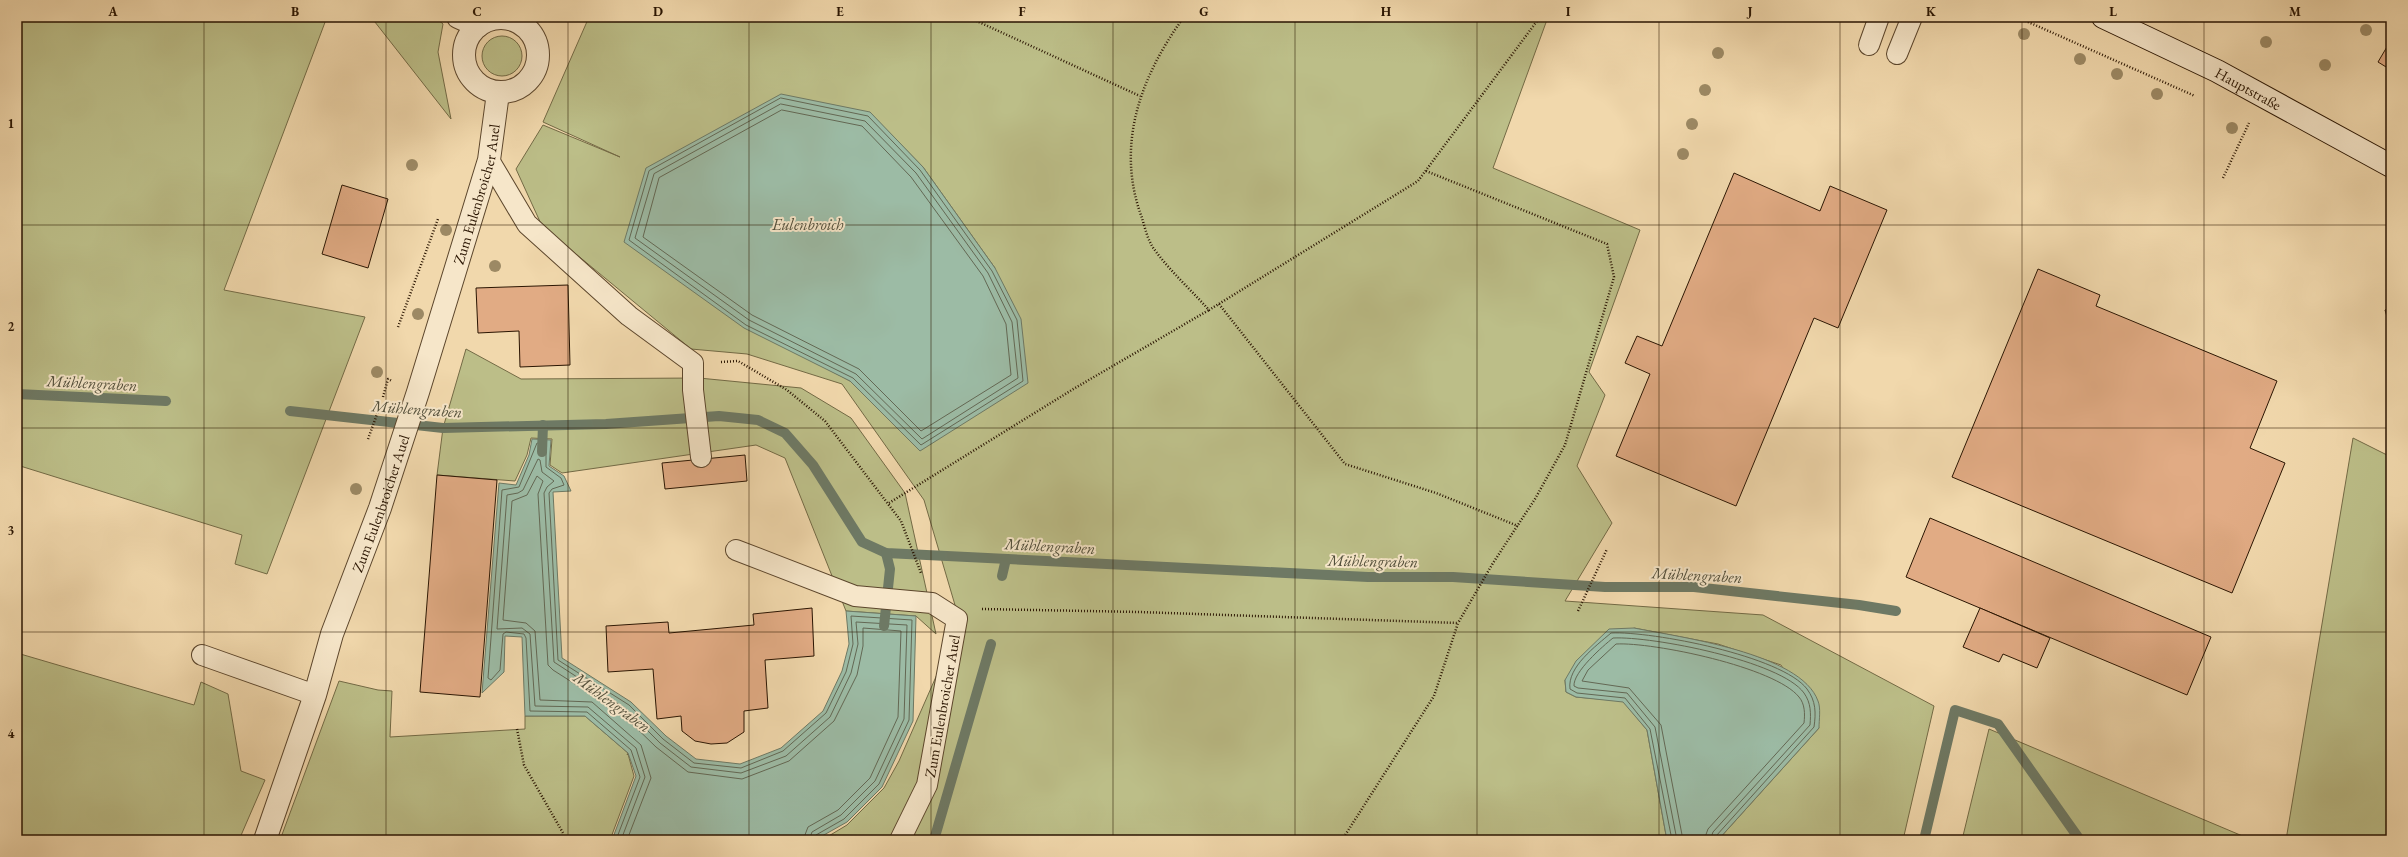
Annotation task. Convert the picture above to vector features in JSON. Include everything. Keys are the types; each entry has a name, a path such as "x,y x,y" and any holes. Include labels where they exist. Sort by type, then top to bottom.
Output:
{"street":[{"path":"458,17 478,26"},
{"name":"Hauptstraße","path":"2103,17 2217,71 2391,166"},
{"path":"500,18 527,21 538,48 538,62 533,75 524,85 512,92 498,93 486,90 475,82 468,72 464,60 465,47 469,35 478,26 489,20 500,18"},
{"name":"Zum Eulenbroicher Auel","path":"265,840 315,695 332,634 380,508 418,392 489,160 498,93"}],"lane":[{"path":"1869,45 1879,17"},
{"path":"1897,54 1912,17"},
{"path":"489,160 527,224 629,316 693,363 693,390 701,457"},
{"path":"736,550 855,596 908,603 932,603"},
{"name":"Zum Eulenbroicher Auel","path":"900,840 927,784 957,619 932,603"},
{"path":"202,655 315,695"}],"path":[{"path":"968,17 1140,96"},
{"path":"1184,17 1174,30 1140,96 1133,121 1130,164 1135,199 1153,248 1209,310"},
{"path":"889,503 1075,388 1219,304 1418,181 1540,17"},
{"path":"2017,17 2203,99"},
{"path":"2223,178 2248,125 2250,117"},
{"path":"1342,840 1434,696 1458,623 1493,563 1518,526 1565,445 1614,277 1607,244 1426,171"},
{"path":"1219,304 1345,464 1436,494 1518,526"},
{"path":"693,363 738,361 787,390 825,421 902,521 932,603"},
{"path":"368,439 382,399"},
{"path":"1578,611 1608,549"},
{"path":"984,609 1458,623"},
{"path":"517,729 524,765 563,833 563,840"}],"green space":[{"path":"17,17 327,17 224,290 365,317 267,574 235,564 242,535 17,465"},
{"path":"371,17 435,17 443,24 438,52 451,119"},
{"path":"589,17 1548,17 1493,168 1640,230 1589,372 1605,395 1577,466 1612,523 1565,601 1763,615 1934,706 1903,840 1718,840 1819,728 1781,665 1718,644 1634,628 1565,680 1566,692 1576,697 1623,701 1647,730 1666,835 1669,840 822,840 847,825 884,788 899,761 960,622 924,500 842,384 747,354 691,349 542,226 516,169 543,125 620,157 543,122","holes":["870,113 923,167 995,268 920,451 850,381 805,357"]},
{"path":"502,36 510,38 516,42 520,48 522,56 520,64 516,70 510,74 502,76 494,74 488,70 484,64 482,56 484,48 488,42 494,38"},
{"path":"466,349 521,379 699,378 801,388 851,418 905,493 936,634 916,616 846,611 785,458 756,445 562,473 550,465 552,439 531,438 527,455 515,481 437,475 443,428"},
{"path":"2353,438 2391,457 2391,840 2286,840"},
{"path":"17,653 194,705 201,682 228,694 241,771 265,780 239,840 17,840"},
{"path":"339,681 378,690 392,691 390,737 525,729 525,716 585,716 628,753 627,755 628,754 634,776 610,840 280,840"},
{"path":"1989,729 2252,840 1962,840"}],"water":[{"name":"Eulenbroich","path":"781,94 870,112 923,167 995,268 1021,319 1028,383 920,451 850,381 744,328 624,242 646,168"},
{"path":"532,439 551,440 549,466 564,476 571,491 553,492 562,658 631,702 666,736 696,759 740,764 781,748 823,711 842,671 849,644 846,611 916,616 913,721 882,787 847,822 815,840 612,840 636,776 628,753 585,716 525,716 522,637 505,636 504,672 482,693 499,483 516,485 529,455"},
{"path":"1634,628 1708,642 1764,659 1788,671 1807,684 1818,701 1820,711 1819,728 1718,840 1669,840 1666,835 1647,730 1623,702 1576,697 1566,692 1565,680 1576,661 1609,629"}],"building":[{"path":"2391,40 2391,70 2378,62"},
{"path":"1734,173 1820,211 1830,186 1887,210 1838,328 1814,318 1736,506 1616,456 1650,374 1625,363 1637,336 1662,346"},
{"path":"342,185 388,199 368,268 322,254"},
{"path":"2038,269 2100,295 2096,306 2277,381 2250,448 2285,463 2232,593 1952,477"},
{"path":"568,285 570,365 520,367 519,331 478,333 476,288"},
{"path":"2391,308 2391,331 2385,310"},
{"path":"745,455 747,481 665,489 662,463"},
{"path":"437,475 497,480 480,697 420,692"},
{"path":"1930,518 2211,637 2187,695 1906,577"},
{"path":"812,608 814,656 765,660 768,708 744,711 744,732 727,743 711,744 695,741 682,731 681,716 657,719 653,669 608,672 606,626 668,622 669,633 754,625 753,614"},
{"path":"1980,608 2050,638 2037,668 2003,654 1999,662 1963,647"}],"waterway":[{"name":"Mühlengraben","path":"17,394 166,401"},
{"name":"Mühlengraben","path":"290,411 443,428 606,424 719,416 758,420 785,433 813,465 862,542 886,553 1368,577 1453,577 1605,587 1694,587 1859,605 1896,611"},
{"name":"Mühlengraben","path":"542,452 543,425"},
{"name":"Mühlengraben","path":"884,626 890,569 886,553"},
{"path":"1002,576 1006,559"},
{"name":"Mühlengraben","path":"934,840 991,644"},
{"path":"1924,840 1955,710 1998,724 2080,840"}]}
